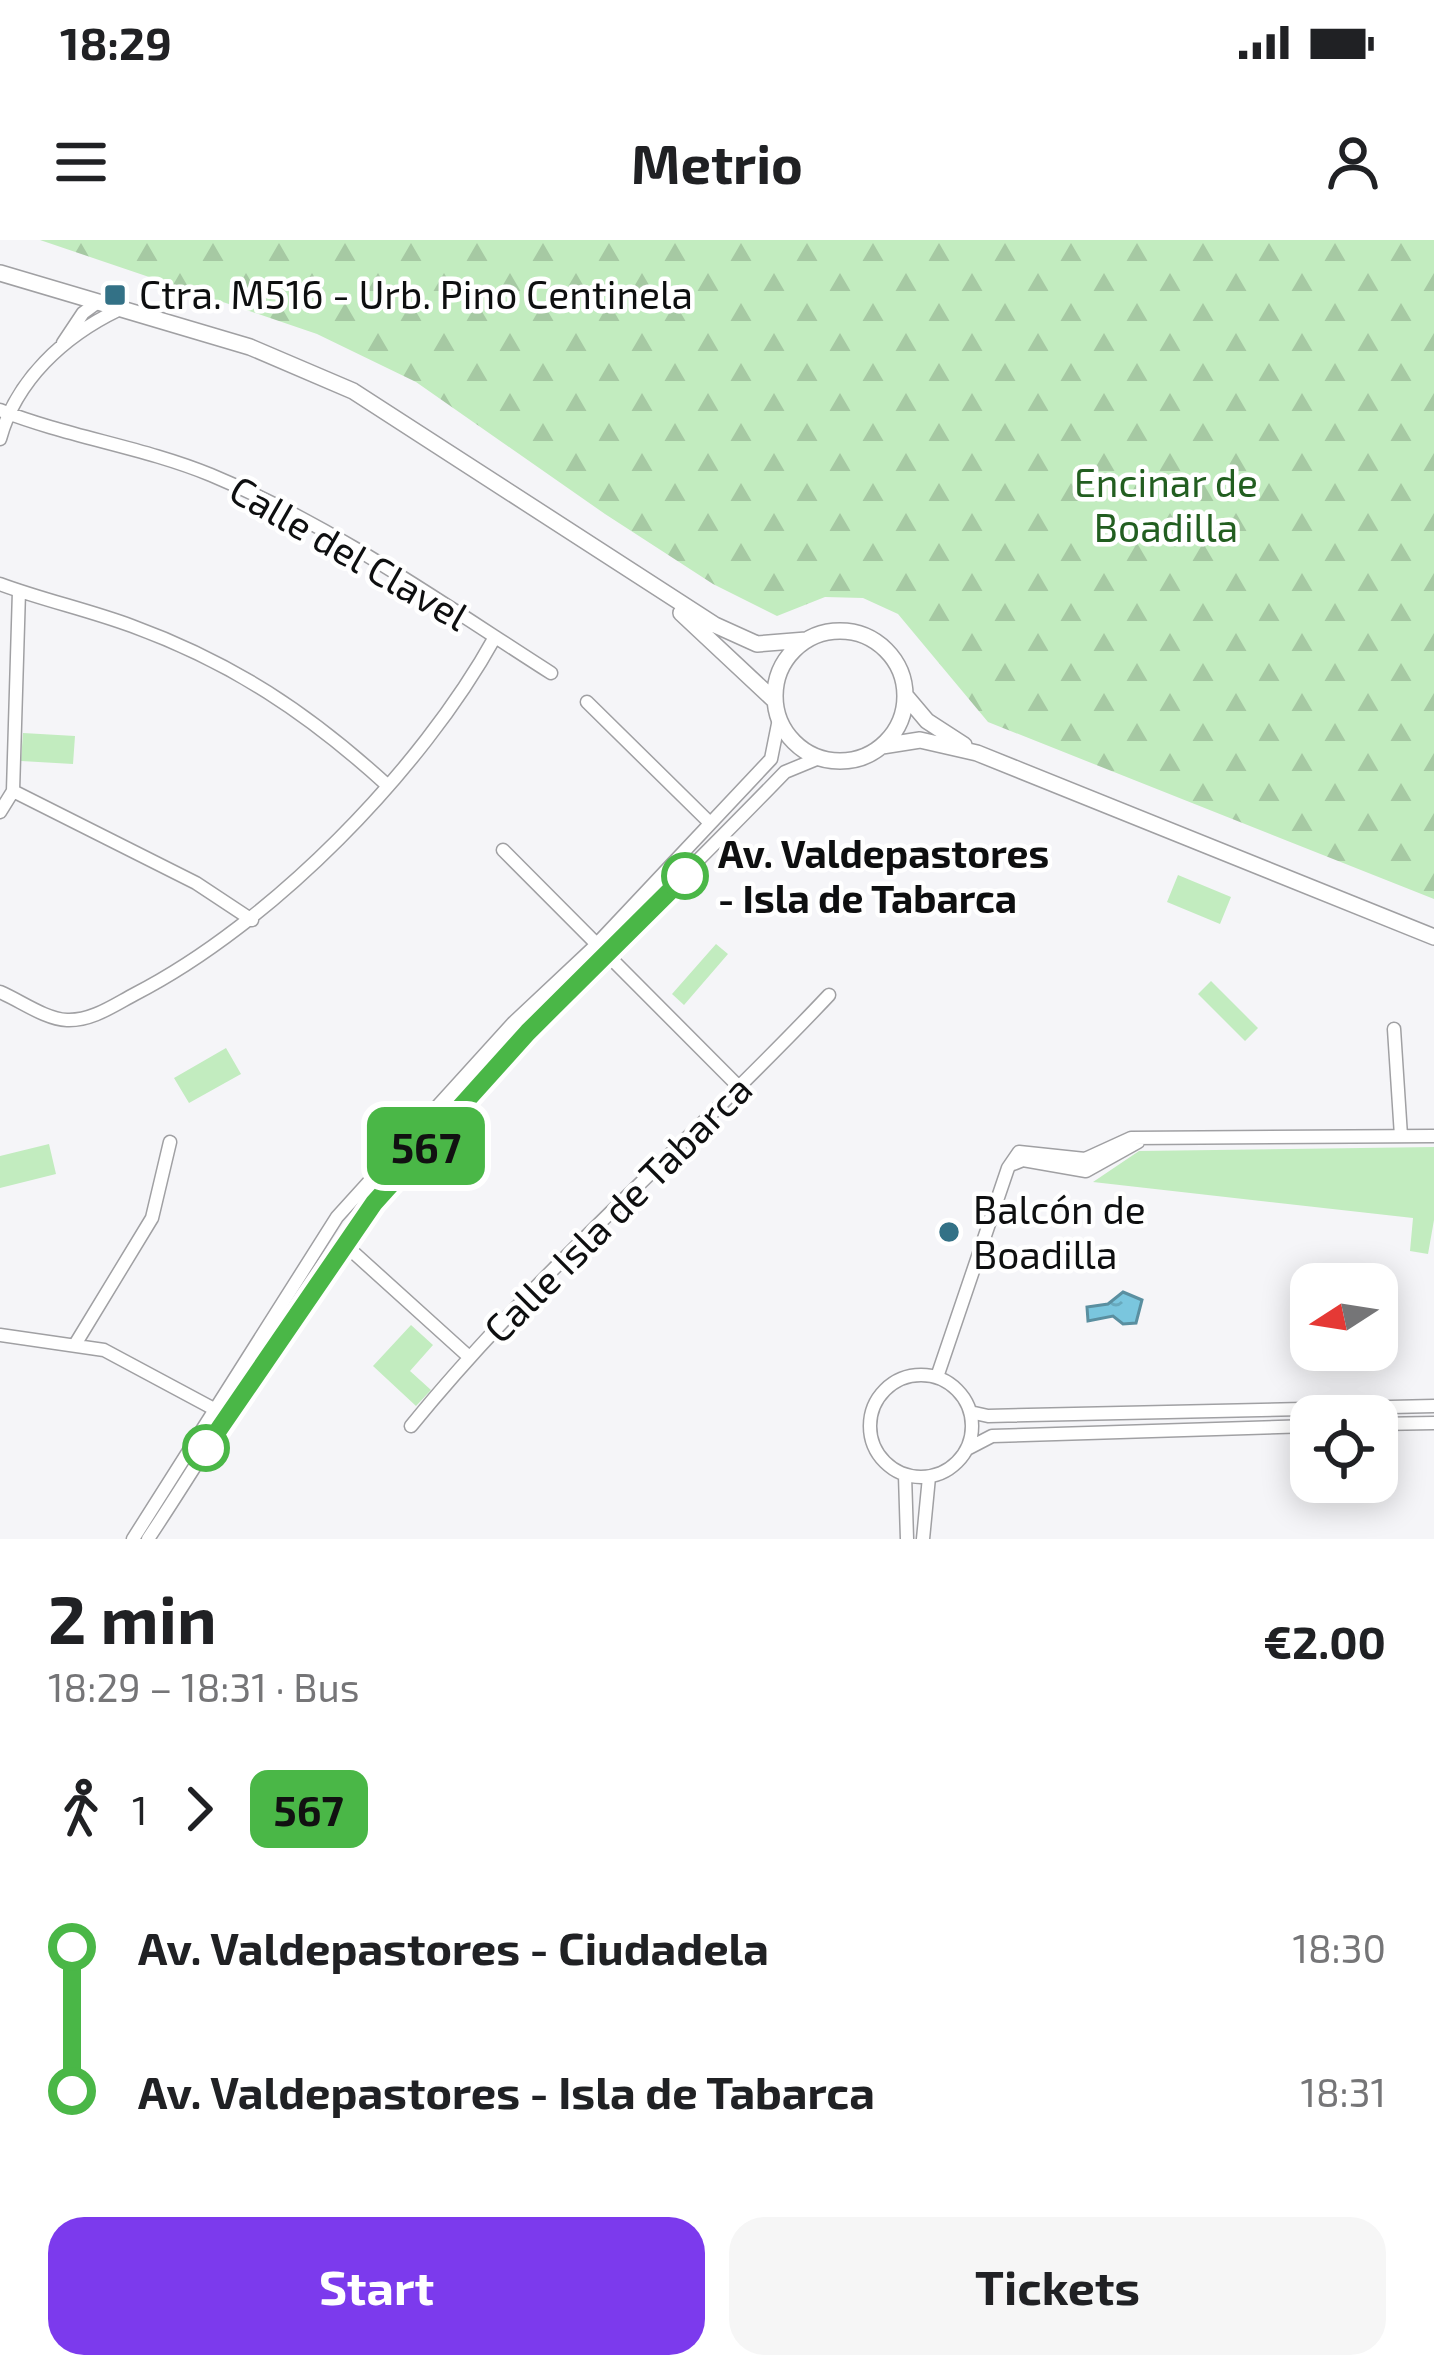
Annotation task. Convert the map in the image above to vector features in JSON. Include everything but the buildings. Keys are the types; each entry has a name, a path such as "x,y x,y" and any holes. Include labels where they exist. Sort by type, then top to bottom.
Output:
{"street":[{"path":"0,273 250,347 353,391 652,587 757,644 806,640 824,633 862,635 893,658 905,695 927,721 977,753"},
{"path":"49,287 68,304 74,324"},
{"path":"60,349 74,324 98,302"},
{"path":"0,439 4,411 23,386 90,323 118,310"},
{"name":"Calle del Clavel","path":"4,411 207,473 303,517 551,673"},
{"path":"0,584 132,626 248,677 317,721 387,785"},
{"path":"652,587 775,701"},
{"path":"0,812 14,790 19,591"},
{"path":"0,992 53,1017 91,1017 181,971 252,920 387,785 439,724 495,637"},
{"path":"133,1539 212,1407 337,1217 513,1023 595,946 771,759 782,666 806,640"},
{"path":"882,746 895,732 905,695"},
{"path":"587,702 710,823"},
{"path":"779,719 802,749 819,758 852,760 882,746 920,740 977,753 1434,937"},
{"path":"148,1539 343,1243 528,1032 785,772 819,758"},
{"path":"14,790 196,883 252,920"},
{"path":"503,850 605,958 741,1089"},
{"name":"Calle Isla de Tabarca","path":"411,1426 468,1356 741,1089 829,995"},
{"path":"1394,1029 1401,1136"},
{"path":"937,1377 1012,1158 1029,1149 1085,1159 1125,1138 1434,1136"},
{"path":"76,1343 152,1218 170,1142"},
{"path":"343,1243 468,1356"},
{"path":"0,1335 76,1343 124,1359 226,1415"},
{"path":"968,1449 970,1412 952,1385 937,1377 905,1377 891,1384 872,1410 872,1442 879,1456 905,1475 929,1478 952,1468 968,1449 992,1436 1290,1427"},
{"path":"970,1412 988,1416 1434,1406"},
{"path":"1398,1424 1434,1423"},
{"path":"905,1475 907,1539"},
{"path":"923,1539 929,1478"}],"green space":[{"name":"Encinar de Boadilla","path":"40,240 1434,240 1434,899 988,722 898,614 863,598 825,597 777,616 713,584 416,382 317,334"},
{"path":"23,733 75,736 73,764 21,761"},
{"path":"1178,875 1231,897 1220,924 1167,902"},
{"path":"716,944 728,954 684,1005 672,994"},
{"path":"1211,981 1258,1028 1245,1041 1198,994"},
{"path":"226,1048 241,1074 189,1103 174,1078"},
{"path":"49,1144 56,1174 0,1188 0,1156"},
{"path":"1434,1147 1434,1220 1428,1254 1410,1251 1413,1218 1093,1182 1139,1151"},
{"path":"411,1325 433,1345 410,1371 431,1390 416,1406 373,1366"}],"water":[{"path":"1123,1292 1142,1300 1136,1323 1123,1324 1113,1316 1088,1321 1087,1307 1108,1304"}],"bus line":[{"name":"567","path":"206,1448 374,1203 528,1032 685,876"}],"place":[{"name":"Ctra. M516 - Urb. Pino Centinela","path":"115,295"},
{"name":"Av. Valdepastores - Isla de Tabarca","path":"685,876"},
{"name":"Balcón de Boadilla","path":"949,1232"}]}
